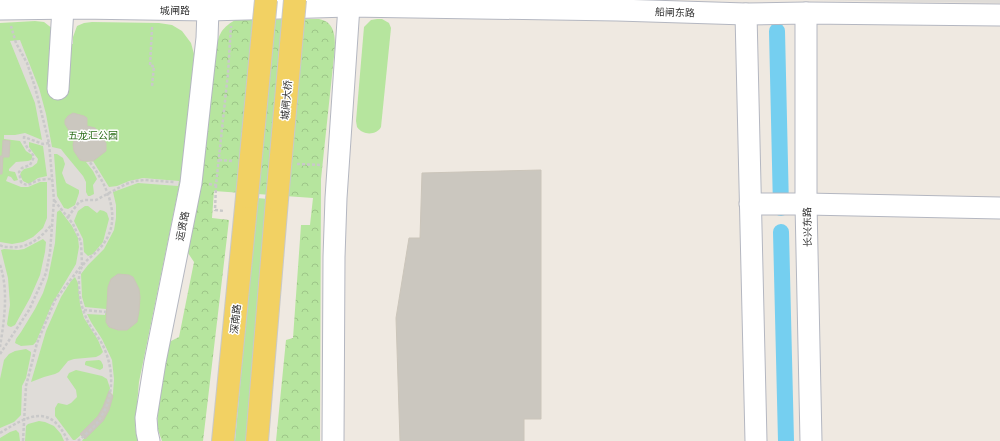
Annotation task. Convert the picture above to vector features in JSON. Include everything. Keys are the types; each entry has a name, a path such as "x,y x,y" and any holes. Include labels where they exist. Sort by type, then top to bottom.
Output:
{"main road":[{"name":"深南路","path":"223,441 266,0"},
{"name":"城闸大桥","path":"257,441 295,0"}],"street":[{"name":"城闸路","path":"6,20 63,8 208,10 232,8 349,6"},
{"name":"船闸东路","path":"349,6 617,10 746,14 806,13 1000,15"},
{"path":"333,441 334,257 349,6"},
{"path":"58,89 63,8"},
{"name":"运贤路","path":"149,441 147,432 147,411 155,362 191,183 207,38 208,10"},
{"name":"长兴东路","path":"806,13 806,204 811,441"},
{"path":"746,14 756,441"},
{"path":"750,204 1000,208"}],"path":[{"path":"6,20 18,26"},
{"path":"0,354 29,310 46,273 50,252 54,200 49,143 35,87 27,63 6,20"},
{"path":"145,26 152,26 150,66 154,66 152,86"},
{"path":"49,143 43,144 24,137 24,142 34,157 30,165 22,168 19,172 21,182 24,185 29,185 36,181 53,179"},
{"path":"23,441 26,386 37,343 55,300 82,265 100,248 108,236 113,223 108,193 89,161"},
{"path":"216,185 216,210 224,211"},
{"path":"68,217 79,202 85,200 96,200 108,193"},
{"path":"54,200 73,224 81,242 82,265 79,282 80,302 91,327 106,352 110,367 110,399 103,414 96,424 78,441"},
{"path":"0,245 16,248 27,246 46,232 52,223"},
{"path":"0,265 4,289 5,310 0,347"},
{"path":"84,310 106,312"},
{"path":"0,433 24,420 38,415 49,417 58,425 68,441"}],"green space":[{"path":"319,19 331,26 335,38 321,179 320,441 276,441 286,340 293,338 301,225 310,225 313,198 214,191 212,218 229,220 203,441 162,441 157,427 158,412 169,342 179,337 194,262 188,253 202,178 219,37 223,30 235,20"},
{"path":"382,19 389,23 391,28 381,127 376,132 366,133 357,127 356,121 364,27 371,20"},
{"name":"五龙汇公园","path":"35,21 44,22 53,29 56,42 73,44 73,37 77,26 84,23 159,23 172,25 182,31 191,43 194,54 184,162 139,382 135,427 138,441 0,441 0,23"},
{"path":"257,198 268,199 246,441 235,441"}],"shaded area":[{"path":"809,0 1000,0 1000,3 917,2"},
{"path":"20,40 39,88 46,114 52,147 61,149 83,176 86,182 86,192 88,196 94,194 93,185 97,179 86,162 93,161 109,187 143,178 179,181 178,186 138,183 113,192 116,205 114,230 104,249 81,274 82,297 85,307 106,309 105,315 87,314 102,339 112,360 114,379 111,400 82,441 64,441 61,434 54,426 39,421 26,426 25,441 20,441 19,433 16,430 0,438 0,428 14,422 21,415 22,386 26,378 31,352 26,349 9,354 4,360 0,379 0,242 12,244 23,242 33,237 43,228 47,218 47,182 40,182 28,187 21,187 6,181 8,176 14,181 18,180 15,172 9,171 9,169 16,162 31,160 32,155 26,151 20,141 4,139 4,135 25,133 42,140 35,103 10,41","holes":["29,142 43,146 47,176 38,178 29,184 23,181 20,175 21,172 24,169 32,167 37,163 38,159 29,147","54,154 57,154 63,158 65,164 62,173 66,183 79,190 75,205 68,209 64,208 57,196","85,206 88,206 97,213 100,210 107,213 109,219 103,242 93,254 88,256 84,252 83,239 74,221 78,211","60,210 72,226 78,238 79,247 76,264 52,304 36,342 33,345 21,346 15,343 16,339 43,293 48,278 55,243 57,212","43,239 46,242 40,275 30,298 15,325 11,327 7,324 10,305 8,278 1,250 24,249","75,277 78,283 80,304 84,318 98,340 103,352 96,357 68,361 59,372 31,382 46,331 61,297","99,360 101,361 103,368 100,370 85,365 86,361","76,370 102,376 107,379 110,388 108,400 93,425 75,440 73,440 55,416 55,408 58,403 67,405 77,397 76,390 67,377 69,373"]}],"building":[{"path":"73,113 87,118 87,126 95,128 106,143 106,151 93,161 80,160 74,151 73,145 75,135 70,132 65,124 65,120"},
{"path":"3,140 10,141 9,157 3,157 2,174 0,174 0,156 2,156"},
{"path":"541,170 541,419 524,419 524,441 400,441 396,318 409,238 420,238 422,173"},
{"path":"118,274 133,277 139,289 140,297 137,322 127,330 118,330 109,327 106,322 108,287 111,279"},
{"path":"109,391 113,396 109,410 103,421 85,439 80,434 98,416"}],"waterway":[{"path":"777,31 781,208"},
{"path":"781,232 786,441"}]}
